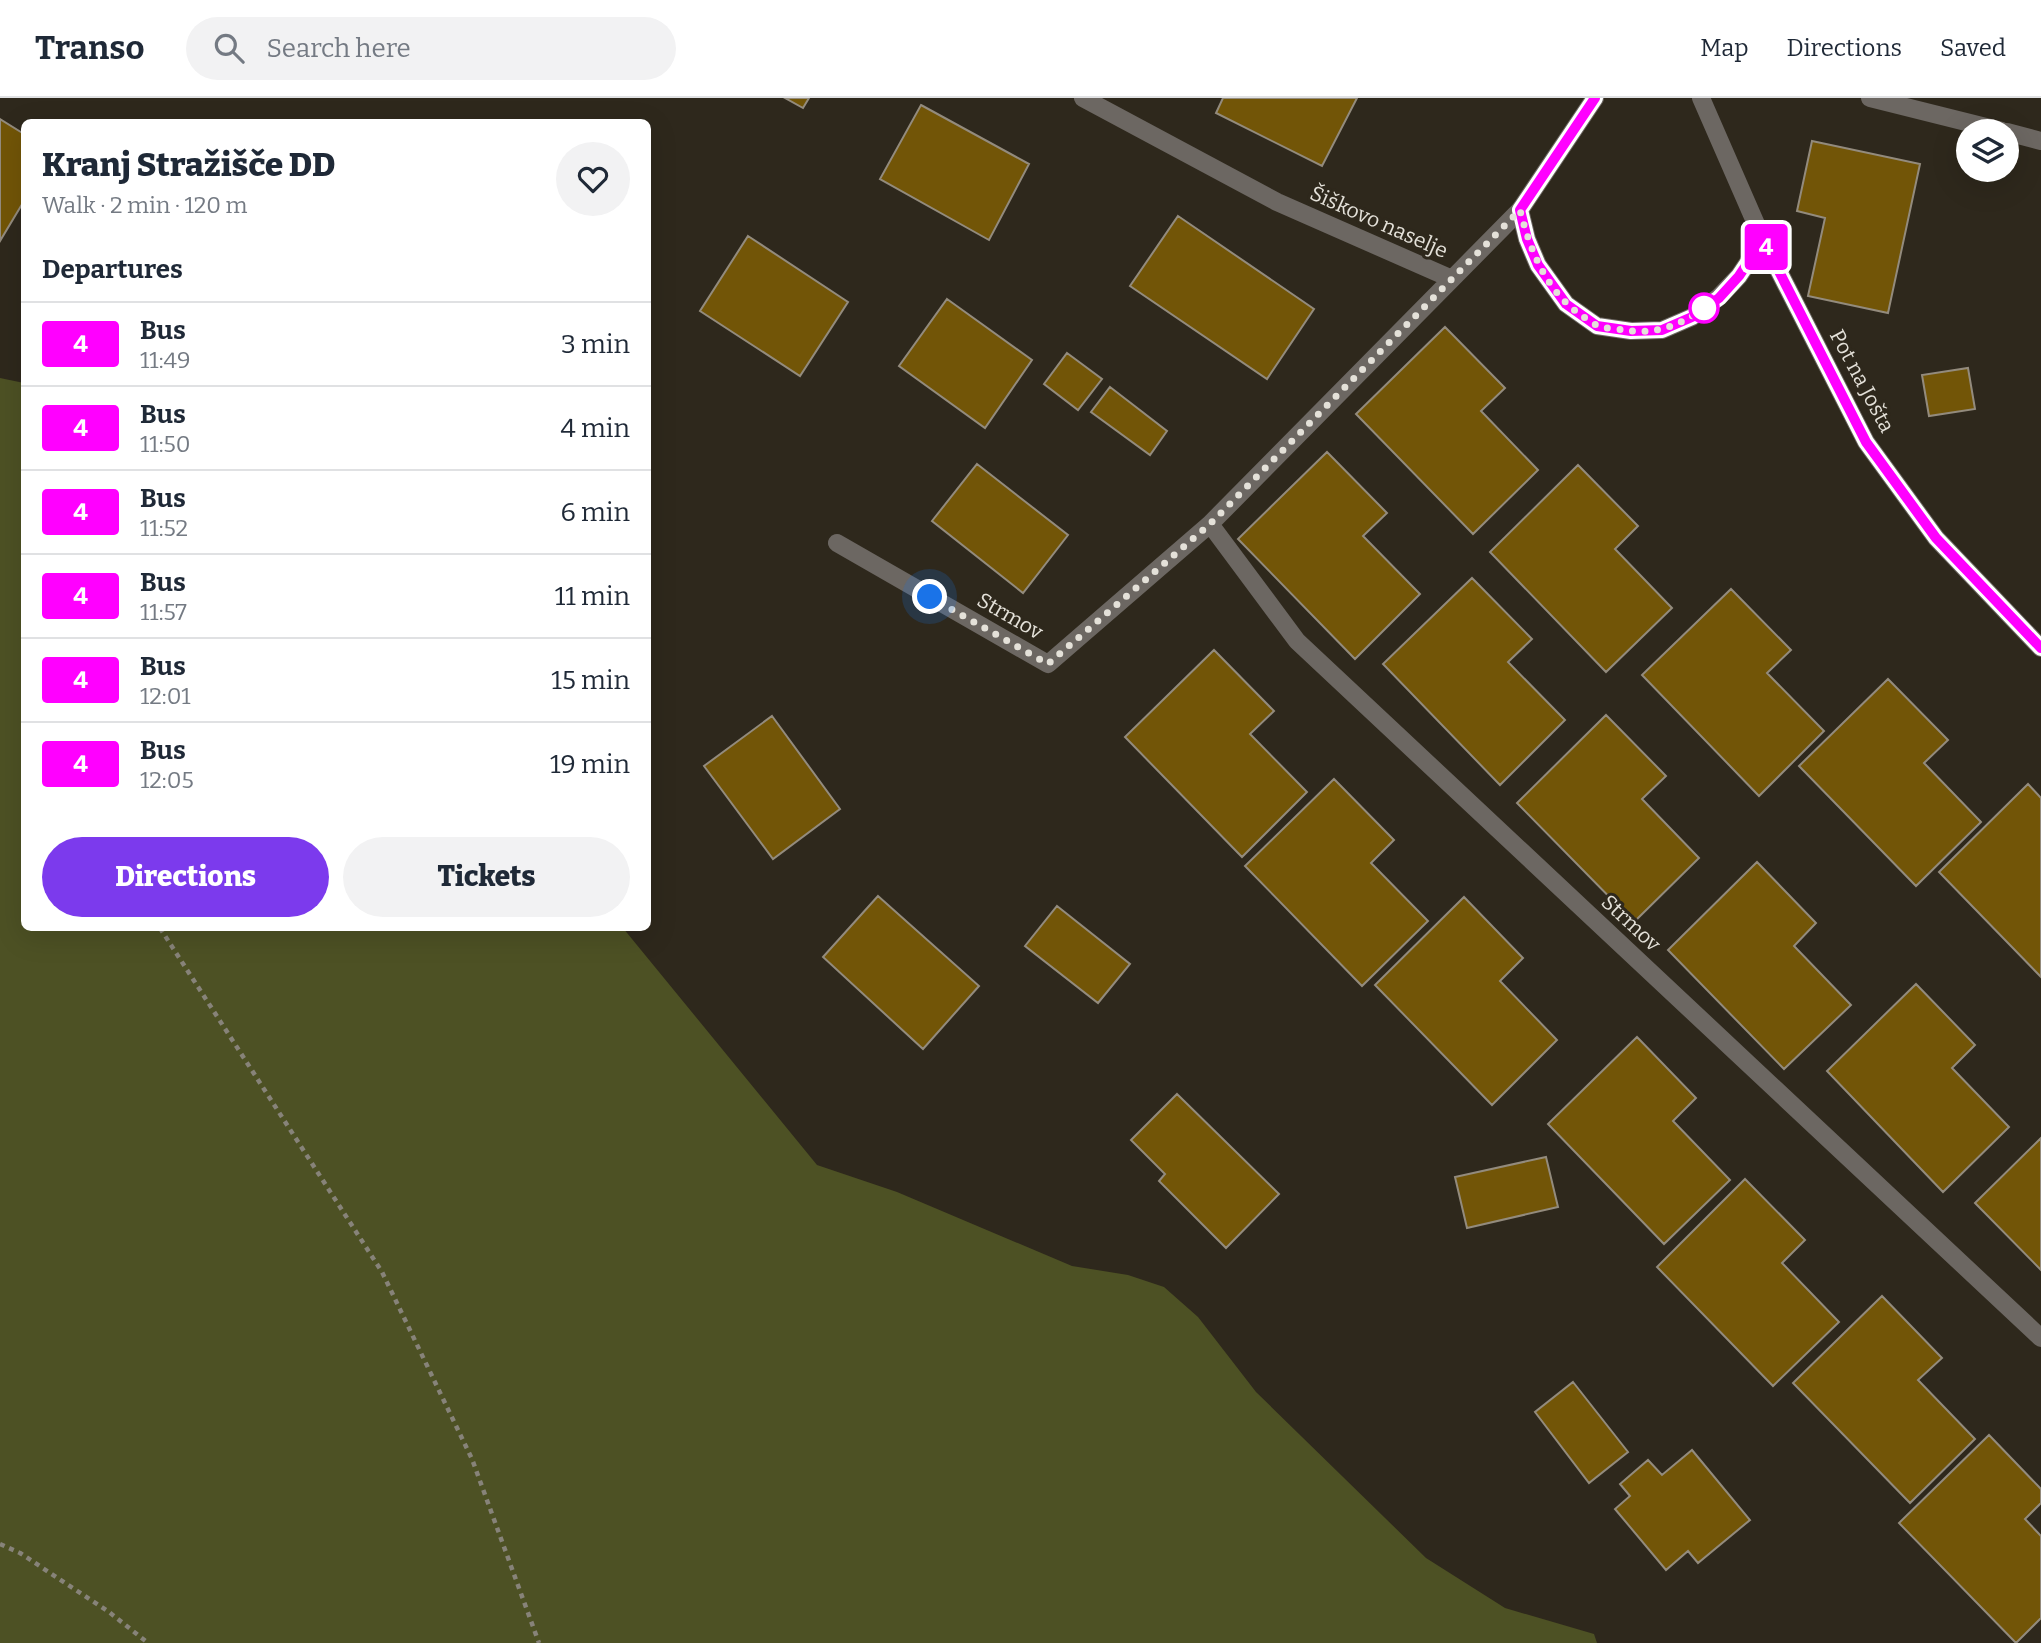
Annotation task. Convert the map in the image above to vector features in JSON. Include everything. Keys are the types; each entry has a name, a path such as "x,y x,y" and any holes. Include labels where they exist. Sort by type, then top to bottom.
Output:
{"street":[{"name":"Šiškovo naselje","path":"1083,98 1277,202 1452,279 1520,210 1595,98"},
{"name":"Pot na Jošta","path":"1701,98 1763,240 1866,442 1936,538 2041,648"},
{"path":"1870,98 1956,120"},
{"path":"2019,136 2041,141"},
{"path":"1520,210 1527,239 1538,265 1566,304 1597,326 1631,331 1662,330 1692,317 1719,298 1739,276 1763,240"},
{"name":"Strmov","path":"837,543 1048,664 1210,524 1452,279"},
{"name":"Strmov","path":"1210,524 1297,641 2041,1338"}],"path":[{"path":"162,931 382,1272 472,1459 539,1643"},
{"path":"0,1544 20,1553 98,1604 148,1643"}],"green space":[{"path":"0,378 21,382 21,931 625,931 817,1165 897,1192 1072,1266 1128,1275 1164,1287 1198,1317 1256,1392 1426,1558 1505,1608 1594,1634 1597,1643 0,1643"}],"building":[{"path":"785,98 809,98 803,108"},
{"path":"1223,98 1357,98 1322,166 1216,113"},
{"path":"921,105 1029,164 989,240 880,179"},
{"path":"0,119 21,132 21,206 0,241"},
{"path":"1812,141 1920,164 1888,313 1808,296 1825,218 1797,211"},
{"path":"1178,216 1314,309 1267,379 1130,286"},
{"path":"748,236 848,302 800,376 700,311"},
{"path":"947,299 1032,360 985,428 899,366"},
{"path":"1445,327 1505,388 1481,411 1538,470 1473,534 1356,414"},
{"path":"1067,353 1102,379 1078,410 1044,384"},
{"path":"1968,368 1975,409 1929,416 1922,375"},
{"path":"1110,387 1167,431 1150,455 1091,412"},
{"path":"1327,452 1387,513 1363,536 1420,594 1355,659 1238,539"},
{"path":"977,464 1068,535 1023,593 932,521"},
{"path":"1578,465 1638,526 1615,549 1672,608 1606,672 1490,552"},
{"path":"1472,578 1532,639 1508,662 1565,720 1500,785 1383,664"},
{"path":"1731,589 1791,650 1767,673 1824,731 1759,796 1642,675"},
{"path":"1214,650 1274,711 1250,734 1307,792 1242,857 1125,737"},
{"path":"1888,679 1948,740 1924,763 1981,822 1916,886 1799,766"},
{"path":"1606,715 1666,776 1642,799 1699,858 1634,922 1517,803"},
{"path":"772,716 840,809 773,859 704,766"},
{"path":"1334,779 1394,840 1371,863 1428,921 1362,986 1245,866"},
{"path":"2028,784 2041,798 2041,977 1939,872"},
{"path":"1757,862 1816,923 1794,946 1851,1005 1784,1069 1668,950"},
{"path":"878,896 979,986 923,1049 823,957"},
{"path":"1464,897 1523,958 1500,981 1557,1040 1492,1105 1375,985"},
{"path":"1057,906 1130,964 1098,1003 1025,946"},
{"path":"1916,984 1975,1045 1952,1068 2009,1127 1943,1192 1827,1071"},
{"path":"1637,1037 1696,1098 1673,1121 1730,1180 1664,1244 1548,1124"},
{"path":"1177,1094 1279,1194 1226,1248 1159,1181 1165,1174 1131,1140"},
{"path":"2041,1138 2041,1270 1975,1203"},
{"path":"1546,1157 1558,1207 1467,1228 1455,1177"},
{"path":"1745,1179 1805,1240 1782,1263 1839,1322 1773,1386 1657,1267"},
{"path":"1882,1296 1942,1358 1918,1380 1975,1439 1910,1503 1793,1383"},
{"path":"1573,1382 1628,1452 1589,1483 1535,1412"},
{"path":"1989,1435 2041,1489 2041,1503 2025,1519 2041,1536 2041,1618 2016,1643 1899,1523"},
{"path":"1692,1450 1750,1520 1698,1563 1688,1551 1666,1570 1615,1509 1630,1496 1620,1484 1648,1460 1662,1475"}],"bus line":[{"name":"4","path":"1595,98 1520,210 1527,239 1538,265 1566,304 1597,326 1631,331 1662,330 1692,317 1719,298 1739,276 1763,240 1866,442 1936,538 2041,648"}],"route":[{"path":"930,597 1048,664 1210,524 1520,210 1527,239 1538,265 1566,304 1597,326 1631,331 1662,330 1692,317 1704,308"}]}
